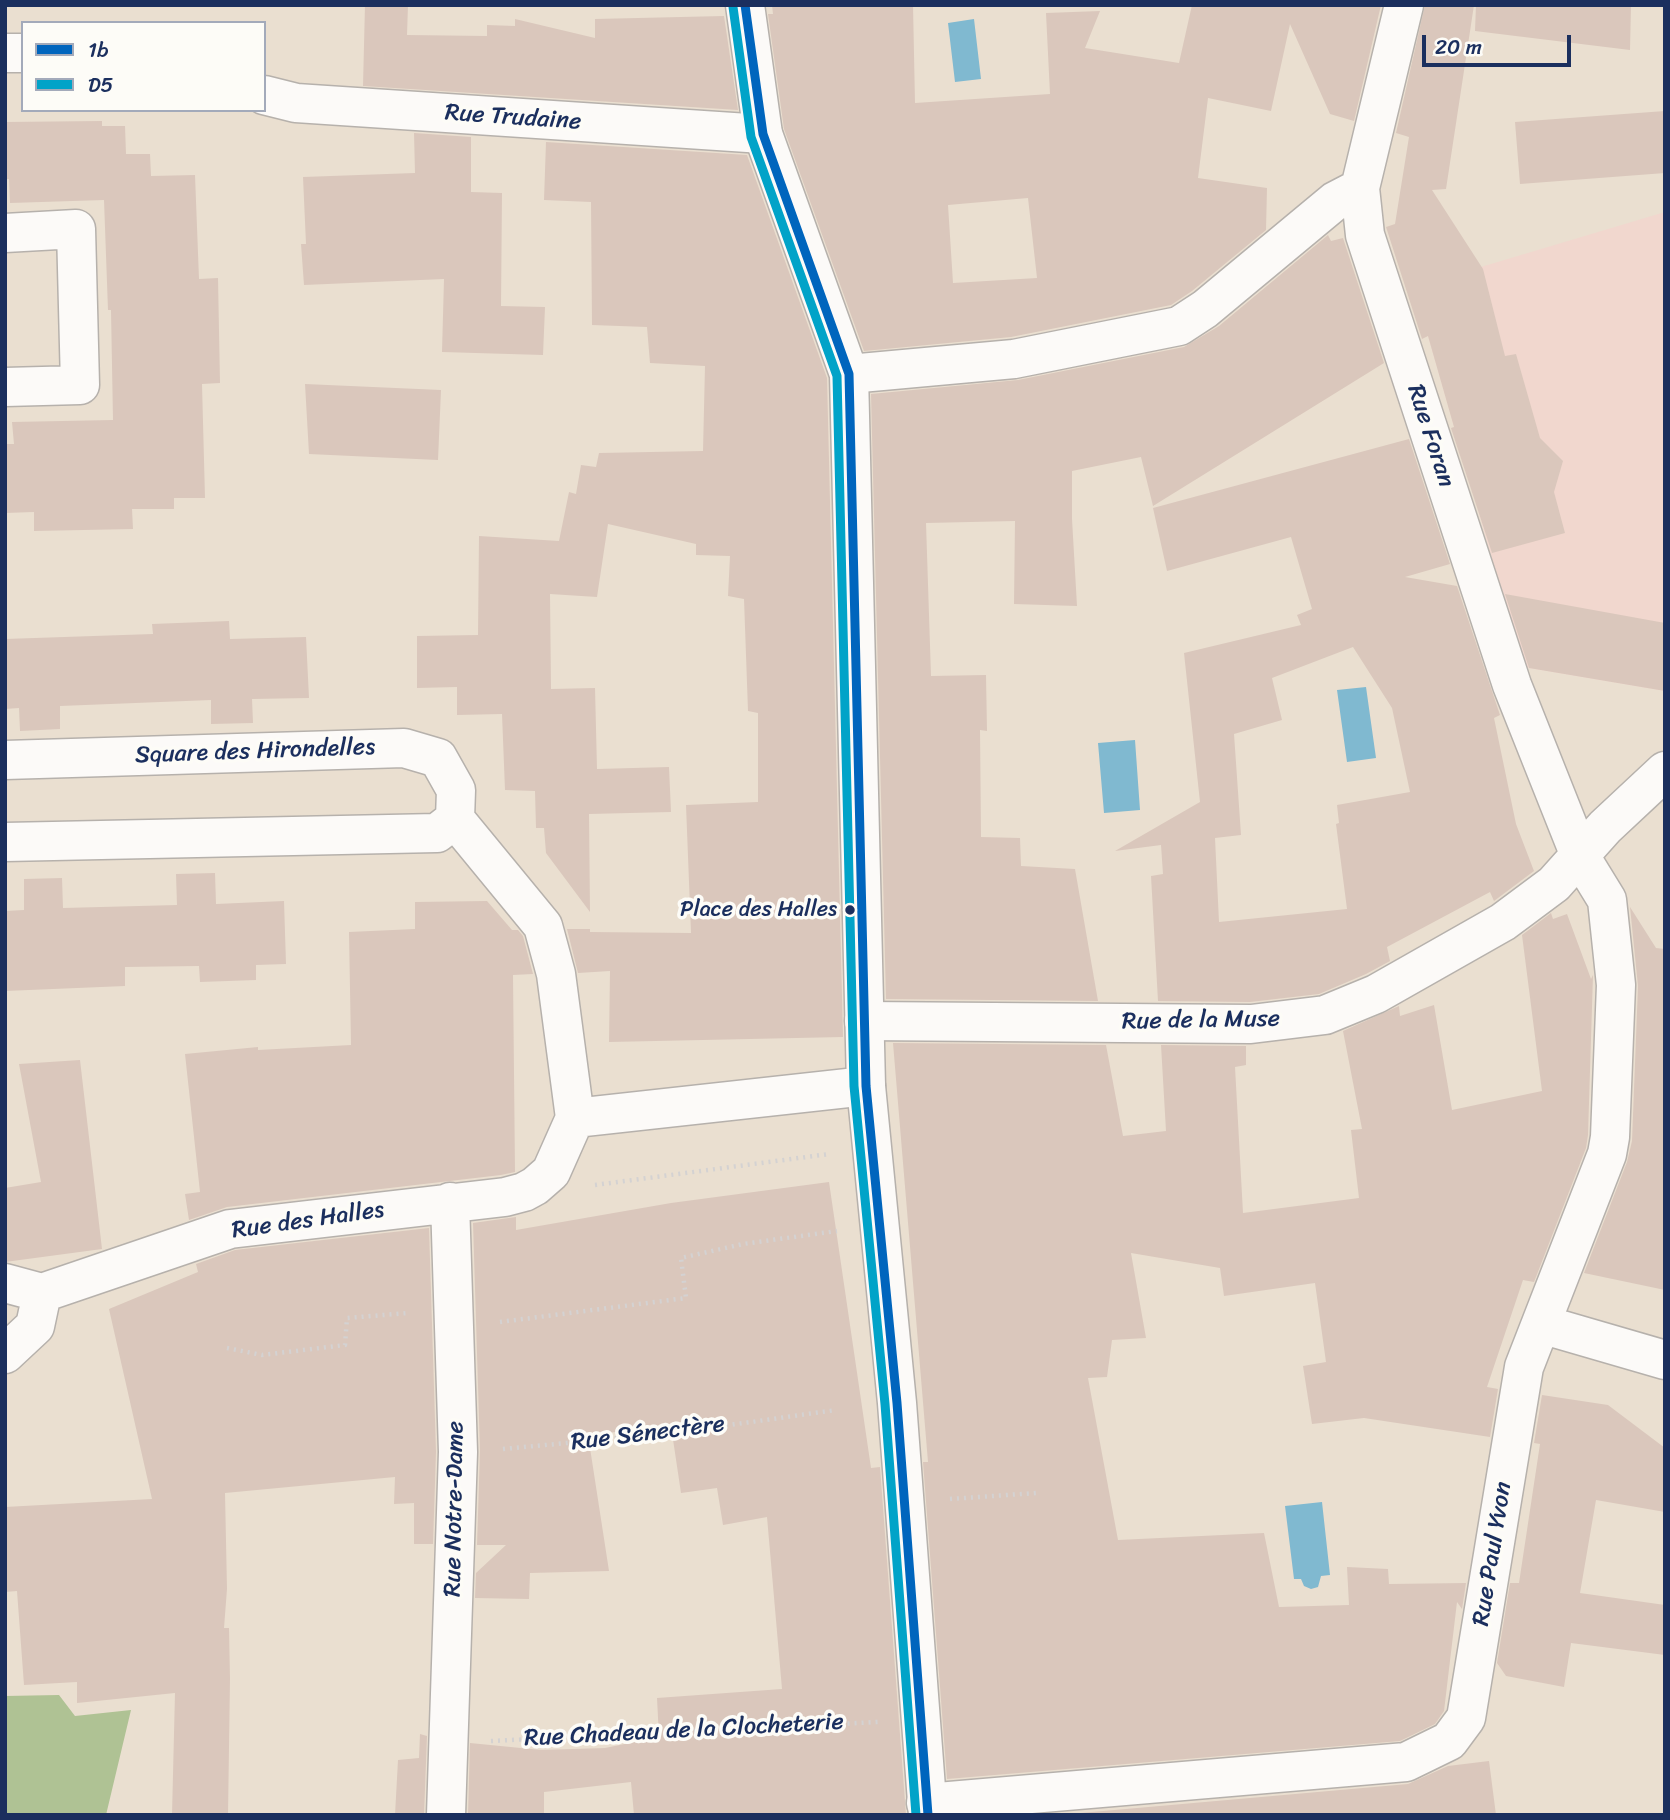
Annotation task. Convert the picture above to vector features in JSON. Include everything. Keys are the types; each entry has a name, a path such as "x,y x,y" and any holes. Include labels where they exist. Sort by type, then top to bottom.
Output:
{"street":[{"path":"745,5 763,134 849,374 866,1086 904,1503 927,1809"},
{"name":"Rue Foran","path":"1404,5 1360,188 1365,235 1512,685 1580,856"},
{"name":"Rue Trudaine","path":"266,96 296,103 763,134"},
{"path":"849,374 1014,359 1179,326 1226,293 1335,201 1360,188"},
{"path":"5,233 76,229 80,385 5,387"},
{"name":"Square des Hirondelles","path":"5,760 404,748 438,758 456,790 455,819"},
{"name":"Rue de la Muse","path":"864,1021 1251,1024 1325,1015 1376,994 1503,922 1554,884 1605,827 1665,771"},
{"path":"5,842 437,833 455,819 543,926 556,974 575,1118 551,1172 535,1186"},
{"name":"Rue Paul Yvon","path":"927,1809 1406,1762 1449,1741 1466,1718 1524,1367 1608,1154 1616,985 1606,900 1580,856"},
{"path":"575,1118 866,1086"},
{"name":"Rue des Halles","path":"41,1293 230,1229 505,1196 535,1186"},
{"name":"Rue Notre-Dame","path":"446,1815 458,1452 450,1202"},
{"path":"5,1283 41,1293 35,1326 5,1354"},
{"path":"1541,1324 1665,1360"}],"path":[{"path":"535,1186 578,1187 872,1149"},
{"path":"227,1348 262,1355 345,1345 347,1318 455,1318 686,1298 681,1258 743,1244 880,1225"},
{"name":"Rue Sénectère","path":"458,1452 673,1433 836,1410"},
{"path":"904,1503 1036,1493"},
{"name":"Rue Chadeau de la Clocheterie","path":"449,1743 919,1720"}],"shaded area":[{"path":"1665,212 1665,691 1523,667 1414,287"}],"green space":[{"path":"59,1695 75,1716 131,1710 106,1815 5,1815 5,1696"}],"water":[{"path":"974,19 981,79 955,82 948,23"},
{"path":"1366,687 1376,758 1347,762 1337,690"},
{"path":"1135,740 1140,810 1104,813 1098,743"},
{"path":"1322,1502 1330,1575 1321,1576 1318,1587 1311,1589 1304,1586 1301,1579 1294,1579 1285,1506"}],"building":[{"path":"365,5 408,5 407,35 487,36 487,25 515,26 515,19 595,38 595,19 724,16 738,110 363,86"},
{"path":"772,5 913,5 915,103 1050,94 1046,13 1100,11 1085,48 1179,63 1192,5 1381,5 1354,121 1330,114 1290,24 1271,111 1208,98 1198,178 1267,188 1266,230 1192,291 1171,305 1011,337 864,351 784,129 768,14 773,14","holes":["1028,198 1037,278 953,283 948,205"]},
{"path":"1425,5 1474,5 1446,189 1432,190 1483,269 1505,356 1516,354 1540,438 1563,461 1554,492 1565,533 1492,553 1451,428 1454,427 1428,336 1422,339 1386,227 1395,224 1409,137 1396,133"},
{"path":"1476,5 1631,5 1630,50 1475,31"},
{"path":"1665,111 1665,173 1520,184 1515,122"},
{"path":"102,121 102,126 125,126 126,154 150,154 151,176 195,175 199,279 218,278 220,383 202,384 205,498 174,498 174,509 132,509 133,529 34,531 34,512 5,513 5,444 14,444 12,422 113,420 111,310 108,310 104,200 10,203 9,179 5,179 5,122"},
{"path":"414,133 471,137 471,192 502,193 501,306 545,307 543,355 442,352 444,279 304,285 301,244 306,244 303,177 415,173"},
{"path":"546,142 747,155 827,378 843,1037 609,1042 610,971 578,973 567,929 590,929 590,932 691,933 686,805 758,802 758,713 748,711 744,599 728,596 730,556 696,555 696,544 608,524 597,597 550,594 551,689 595,688 597,769 669,767 671,812 589,814 590,912 546,853 544,828 536,828 535,791 505,790 502,714 457,715 457,687 417,688 417,636 478,635 479,536 559,541 569,492 576,494 581,465 596,467 599,453 703,451 705,366 650,363 647,327 592,325 591,202 544,200"},
{"path":"1328,235 1331,241 1343,238 1384,363 1153,506 1141,457 1072,471 1077,606 1014,604 1015,521 926,523 931,676 986,675 987,731 980,730 981,837 1020,838 1021,866 1075,869 1098,1001 886,999 871,394 1018,380 1184,347 1219,326"},
{"path":"305,384 441,390 438,460 309,454"},
{"path":"1409,439 1450,564 1405,577 1457,586 1500,715 1494,718 1516,824 1534,871 1494,901 1490,892 1387,947 1390,961 1319,994 1250,1002 1158,1001 1151,876 1163,874 1161,845 1115,851 1200,802 1184,653 1301,625 1297,615 1312,609 1291,537 1167,571 1153,508","holes":["1353,647 1392,708 1410,792 1337,805 1339,823 1336,824 1347,909 1219,922 1215,838 1241,835 1234,734 1282,720 1272,678"]},
{"path":"1505,594 1665,623 1665,691 1529,668"},
{"path":"229,621 230,639 306,637 309,698 252,699 253,723 211,724 211,700 60,706 60,729 20,731 19,708 5,709 5,639 153,634 152,624"},
{"path":"215,873 216,904 284,901 286,964 256,965 256,980 200,982 199,966 125,967 125,986 5,991 5,911 24,910 24,879 62,878 63,908 177,905 176,874"},
{"path":"487,901 512,930 518,930 523,936 533,974 513,975 515,1172 227,1207 189,1220 185,1194 200,1192 185,1054 258,1047 258,1050 351,1045 349,932 415,929 415,902"},
{"path":"1630,907 1656,948 1665,949 1665,1290 1584,1273 1627,1162 1632,1141 1638,986"},
{"path":"1551,913 1553,919 1567,914 1591,979 1593,975 1588,1135 1586,1148 1534,1282 1523,1280 1487,1387 1498,1389 1490,1437 1364,1418 1312,1424 1303,1366 1326,1362 1315,1283 1224,1296 1220,1268 1131,1253 1146,1338 1112,1340 1107,1377 1088,1378 1118,1540 1264,1533 1279,1607 1349,1605 1347,1567 1388,1569 1389,1584 1466,1583 1462,1609 1457,1602 1444,1711 1435,1724 1400,1741 947,1779 923,1462 928,1462 893,1043 1106,1045 1123,1136 1166,1131 1161,1045 1246,1046 1246,1065 1235,1067 1243,1213 1359,1198 1351,1130 1362,1129 1343,1031 1399,1006 1400,1016 1434,1005 1452,1110 1542,1091 1522,935"},
{"path":"80,1060 102,1249 5,1262 5,1188 41,1182 19,1064"},
{"path":"829,1182 871,1468 880,1467 906,1815 634,1815 631,1782 544,1792 544,1815 468,1815 470,1743 541,1750 605,1748 659,1737 657,1698 782,1689 767,1517 723,1525 717,1488 681,1493 671,1426 588,1435 609,1571 530,1573 529,1599 475,1598 476,1573 506,1545 477,1545 480,1451 473,1223 516,1217 516,1230 671,1203"},
{"path":"429,1228 436,1452 433,1544 414,1544 414,1503 394,1504 395,1477 225,1493 227,1589 224,1628 229,1628 230,1679 228,1815 172,1815 175,1693 77,1703 77,1682 24,1685 17,1591 5,1592 5,1507 152,1499 109,1309 198,1272 196,1264 235,1250"},
{"path":"1542,1395 1608,1405 1665,1448 1665,1512 1596,1500 1580,1593 1665,1605 1665,1655 1571,1643 1564,1687 1506,1676 1497,1663 1510,1583 1519,1583 1540,1444 1534,1443"},
{"path":"420,1734 427,1736 424,1815 395,1815 398,1760 419,1758"},
{"path":"1489,1761 1496,1815 1058,1815 1408,1784 1448,1766"}],"transit line":[{"name":"1b","path":"745,5 763,134 849,374 866,1086 897,1403 928,1815"},
{"name":"D5","path":"733,7 751,137 837,376 854,1086 885,1404 916,1815"}],"place":[{"name":"Place des Halles","path":"850,910"}]}
